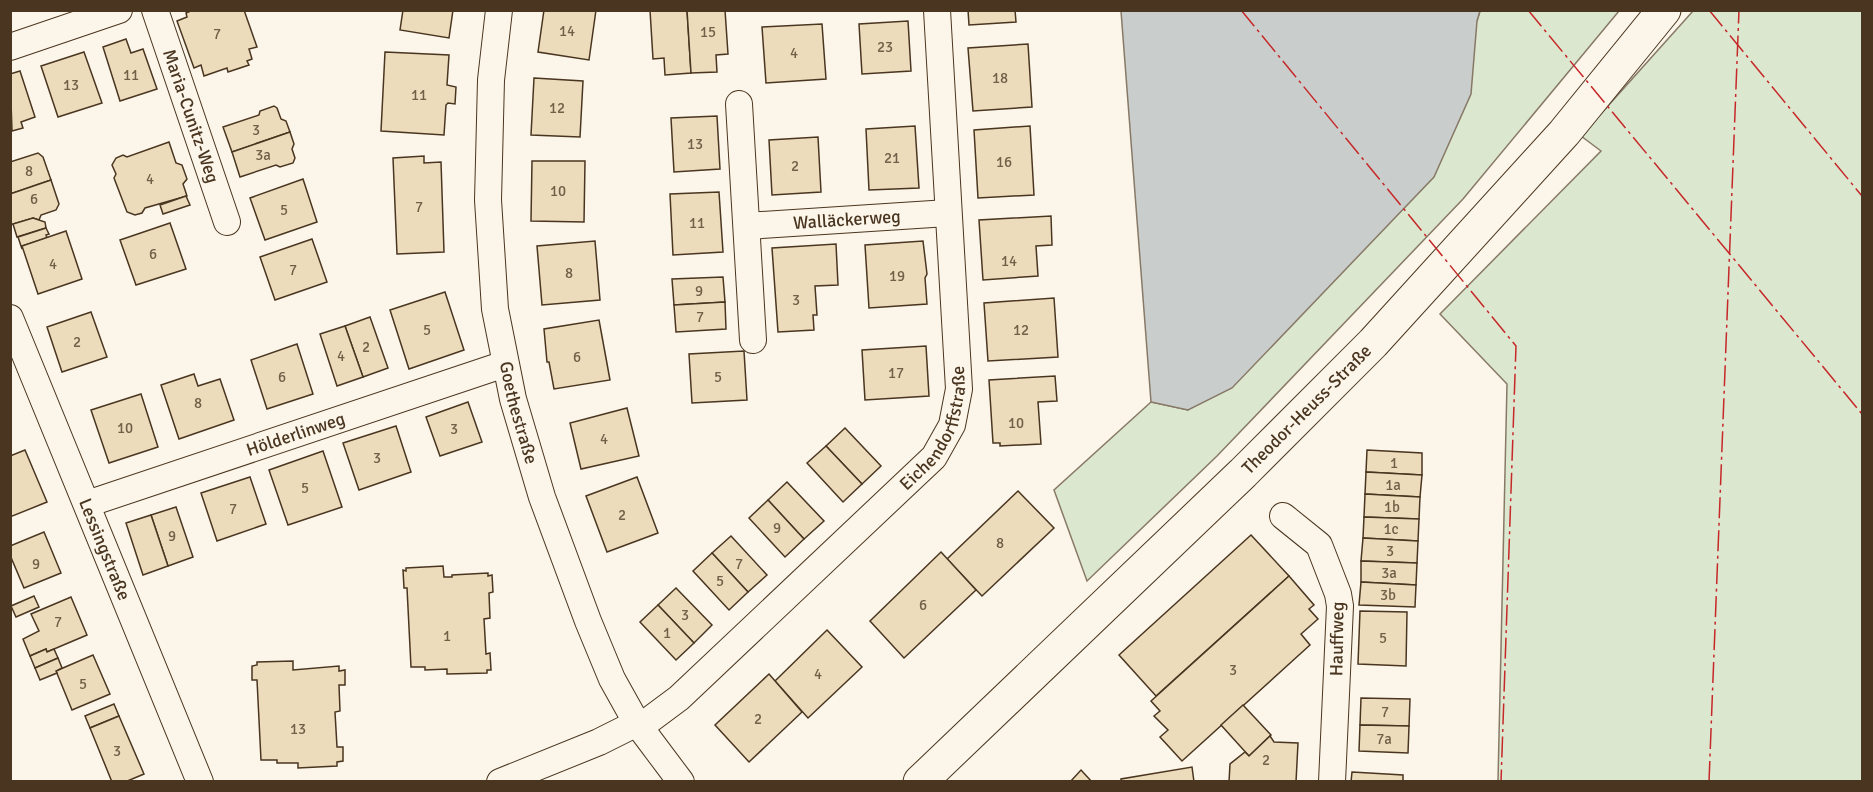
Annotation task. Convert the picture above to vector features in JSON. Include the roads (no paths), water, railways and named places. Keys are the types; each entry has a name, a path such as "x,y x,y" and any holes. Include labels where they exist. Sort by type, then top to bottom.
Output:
{"street":[{"path":"10,47 119,10"},
{"name":"Maria-Cunitz-Weg","path":"155,10 227,222"},
{"name":"Goethestraße","path":"499,10 490,80 488,200 495,309 513,399 542,496 612,679 638,725 681,782"},
{"name":"Eichendorffstraße","path":"500,782 638,725 666,709 934,457 944,442 952,425 959,389 937,10"},
{"name":"Theodor-Heuss-Straße","path":"920,782 1243,473 1373,343 1564,133 1664,10"},
{"path":"739,104 753,340"},
{"name":"Walläckerweg","path":"747,226 948,213"},
{"name":"Lessingstraße","path":"10,318 200,782"},
{"name":"Hölderlinweg","path":"87,504 505,364"},
{"name":"Hauffweg","path":"1283,516 1319,545 1338,594 1340,606 1332,782"}]}
